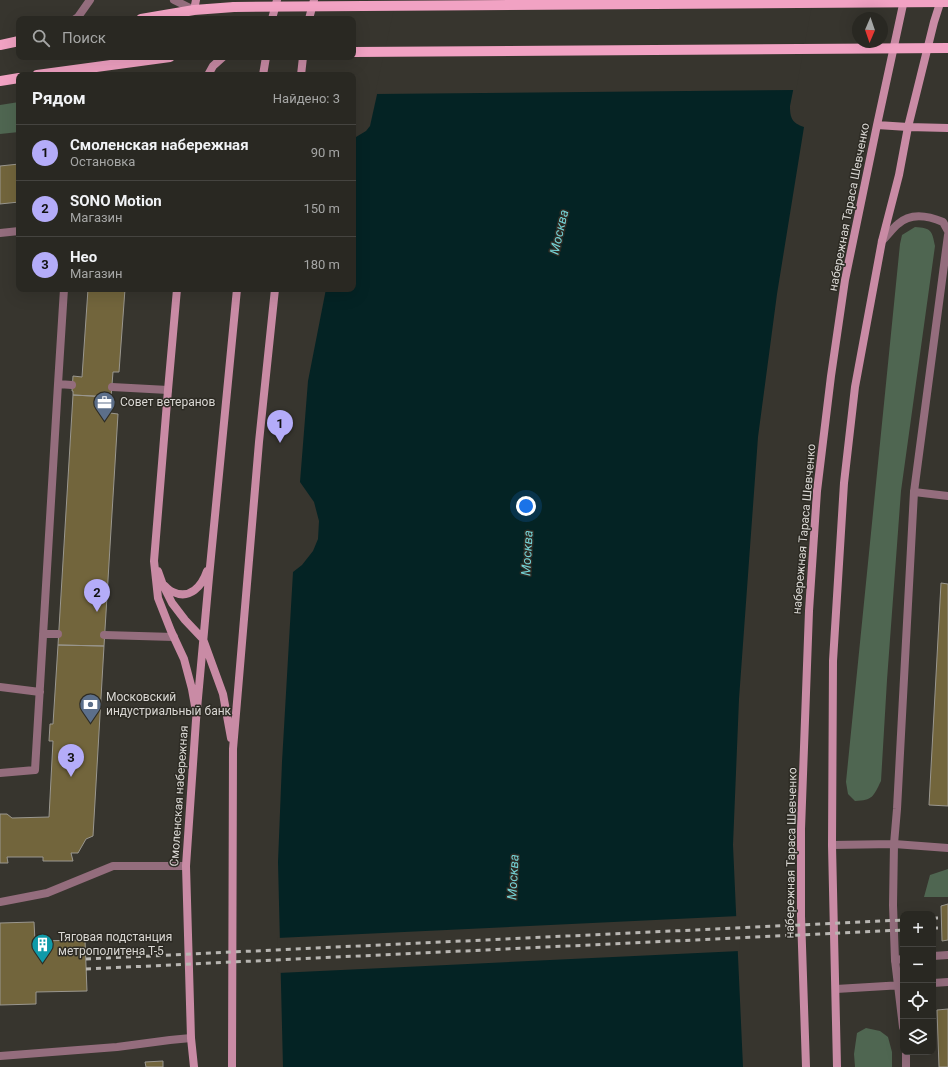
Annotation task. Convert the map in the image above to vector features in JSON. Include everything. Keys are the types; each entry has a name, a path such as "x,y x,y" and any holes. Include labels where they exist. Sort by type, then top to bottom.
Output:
{"main road":[{"path":"194,10 196,0"},
{"path":"273,16 277,0"},
{"path":"310,16 314,0"},
{"name":"набережная Тараса Шевченко","path":"806,1067 801,916 801,829 809,611 817,491 831,376 845,280 904,0"},
{"path":"837,1067 832,845 833,661 844,483 855,387 882,241 899,175 908,128 934,22 941,0"},
{"path":"158,16 194,10 234,7 948,2"},
{"path":"0,44 16,41"},
{"path":"356,52 948,48"},
{"path":"59,72 148,60"},
{"path":"210,72 213,66 220,60"},
{"path":"264,72 266,60"},
{"path":"301,72 303,60"},
{"path":"0,81 16,78"},
{"path":"877,125 908,128 948,128"},
{"path":"177,292 154,561 158,598 184,659 192,689 196,720"},
{"name":"Смоленская набережная","path":"194,1067 191,1038 186,866 203,639 236,292"},
{"path":"232,1067 233,749 259,442 275,292"},
{"path":"163,585 172,592 182,594 197,589 205,577 210,559"},
{"path":"154,561 172,603 185,620 203,639 223,694 233,749"}],"street":[{"path":"78,16 90,0"},
{"path":"174,0 194,10"},
{"path":"882,241 899,223 912,216 930,217 943,222 948,231"},
{"path":"0,233 16,231"},
{"path":"901,983 893,905 894,844 914,492 948,235"},
{"path":"0,773 35,770 64,292"},
{"path":"58,384 72,385"},
{"path":"112,387 168,390"},
{"path":"914,492 948,496"},
{"path":"43,634 58,634"},
{"path":"104,636 174,637"},
{"path":"0,688 40,692"},
{"path":"832,845 894,844 948,848"},
{"path":"0,902 47,893 113,866 186,866"},
{"path":"936,956 948,955"},
{"path":"936,983 948,982"},
{"path":"836,990 900,985"},
{"path":"0,1056 117,1047 191,1038"},
{"path":"906,1055 906,1067"}],"green space":[{"path":"16,102 16,132 0,134 0,105"},
{"path":"915,227 928,229 932,233 935,246 901,491 881,781 872,797 866,800 855,801 848,794 846,782 900,244 902,235"},
{"path":"948,869 948,897 924,897 930,875"},
{"path":"866,1028 880,1031 888,1037 892,1052 892,1067 855,1067 854,1054 857,1033"}],"water":[{"name":"Москва","path":"398,0 811,0 790,106 792,120 804,127 777,294 758,437 739,699 733,845 743,1067 283,1067 278,862 293,572 302,565 313,551 318,539 319,521 314,502 300,482 308,381 325,292 356,292 356,137 366,131 370,126"}],"pier":[{"path":"396,0 813,0 796,90 375,94"},
{"path":"739,916 740,951 278,973 277,938"}],"building":[{"path":"16,164 16,202 0,204 0,166"},
{"path":"88,292 125,292 119,372 113,372 111,397 73,395 73,376 82,377"},
{"path":"73,395 111,397 110,413 118,414 104,646 58,645"},
{"path":"941,583 948,584 948,806 929,805"},
{"path":"58,645 104,646 93,836 86,839 78,853 71,853 73,861 43,861 43,857 7,857 8,863 0,863 0,814 7,814 12,818 49,817 53,741 49,741 50,724 53,724"},
{"path":"948,904 948,940 942,941 941,906"},
{"name":"Тяговая подстанция метрополитена Т-5","path":"34,922 35,941 85,940 87,991 36,992 36,1004 0,1005 0,923"},
{"path":"948,1009 948,1067 939,1067 937,1010"},
{"path":"163,1061 163,1067 146,1067 145,1062"}],"railway":[{"path":"936,918 941,918"},
{"path":"86,959 900,920"},
{"path":"936,928 942,928"},
{"path":"86,969 900,930"}],"place":[{"name":"Совет ветеранов","path":"105,422"},
{"name":"Смоленская набережная","path":"280,443"},
{"name":"SONO Motion","path":"97,612"},
{"name":"Московский индустриальный банк","path":"90,724"},
{"name":"Нео","path":"71,777"},
{"name":"Тяговая подстанция метрополитена Т-5","path":"43,964"}]}
